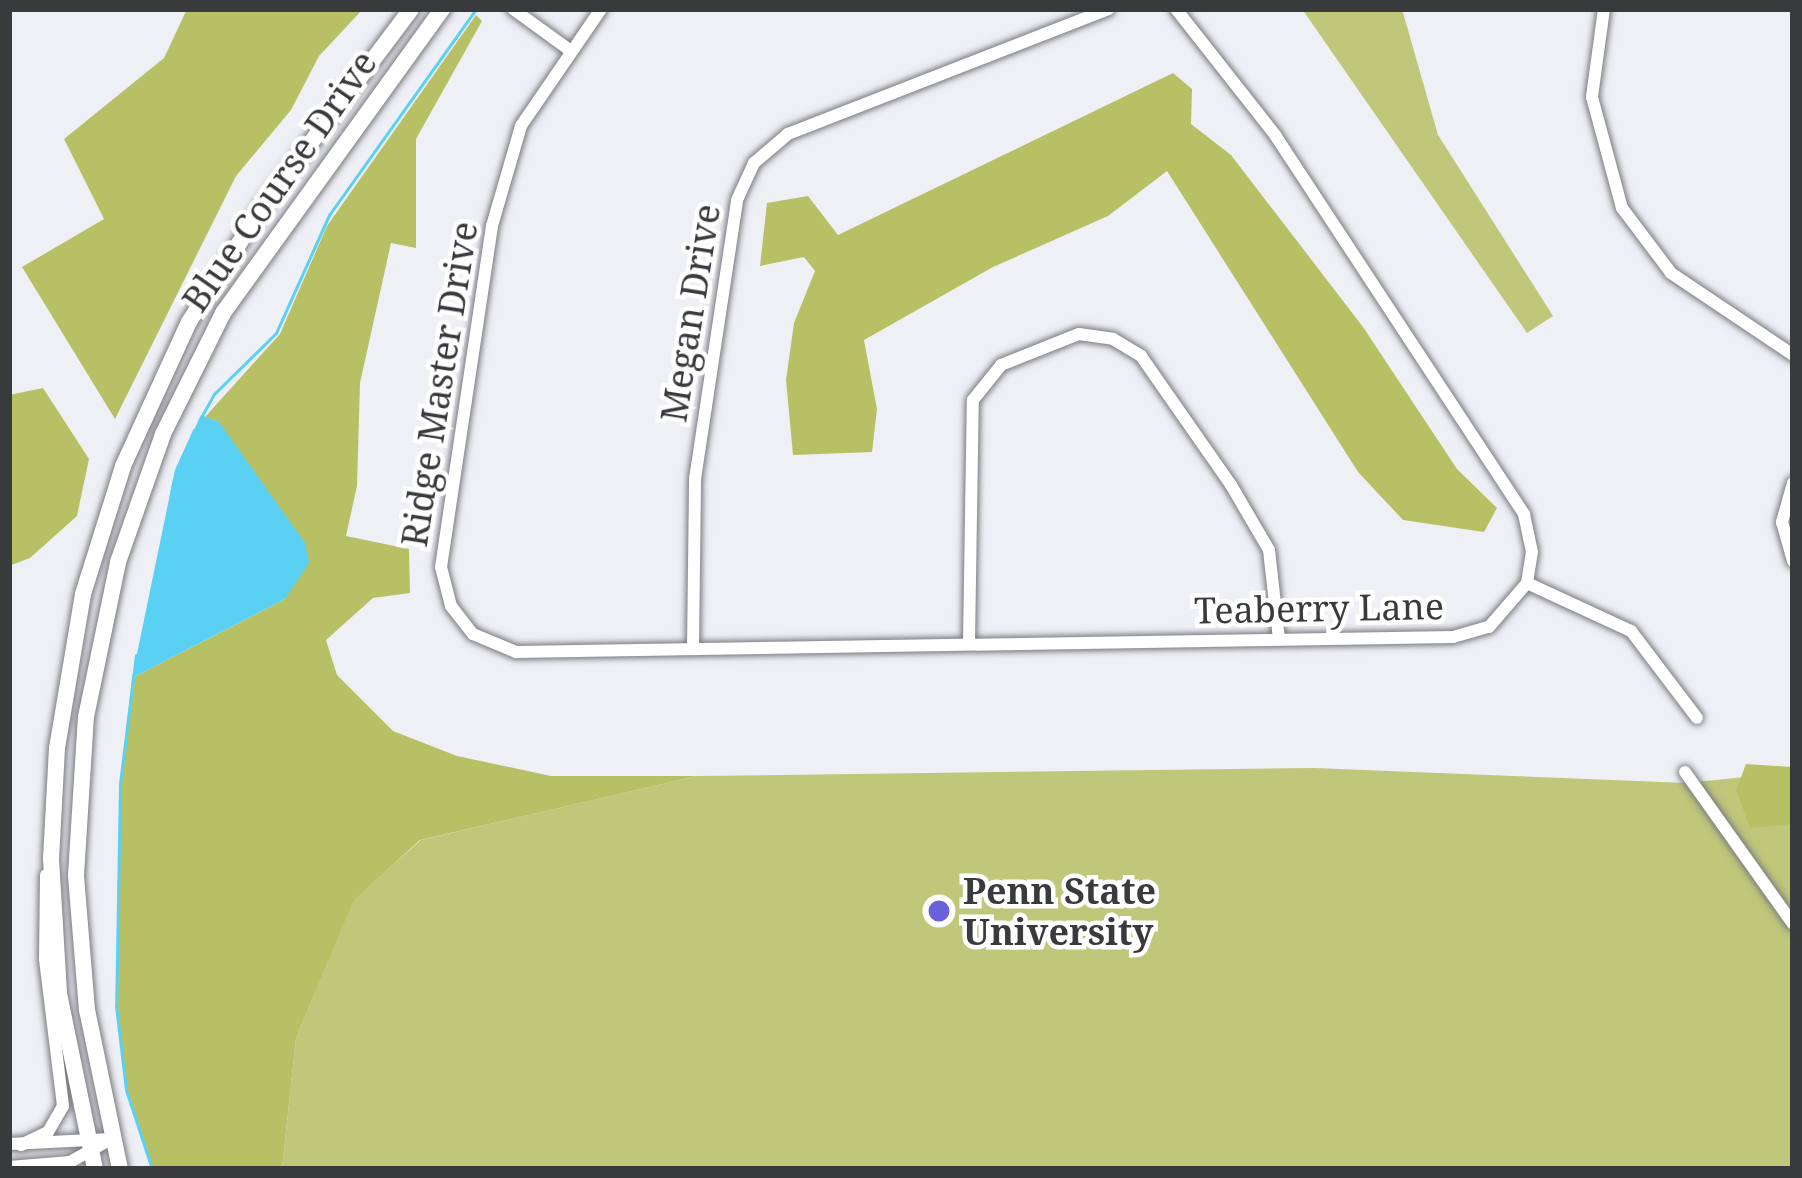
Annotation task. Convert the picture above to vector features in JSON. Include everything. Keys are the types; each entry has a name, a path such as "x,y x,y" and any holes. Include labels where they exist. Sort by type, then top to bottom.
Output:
{"main road":[{"name":"Blue Course Drive","path":"93,1163 56,970 52,814 83,594 159,383 236,245 411,9"},
{"name":"Blue Course Drive","path":"120,1169 81,965 76,830 92,671 124,540 163,434 235,294 442,9"}],"street":[{"path":"513,9 568,49"},
{"name":"Ridge Master Drive","path":"602,9 568,49 521,126 492,226 442,580 463,625 506,650 694,648"},
{"name":"Megan Drive","path":"694,648 695,479 736,200 754,163 788,134 1108,9"},
{"path":"1176,9 1276,136 1524,514 1532,537 1527,583 1630,631 1697,718"},
{"path":"1604,9 1592,97 1622,208 1671,273 1793,355"},
{"path":"969,644 973,400 1001,365 1079,334 1113,339 1142,356 1231,485 1269,550 1279,639"},
{"path":"1793,483 1782,522 1793,561"},
{"name":"Teaberry Lane","path":"694,648 1463,636 1500,620 1527,583"},
{"path":"1685,772 1793,924"},
{"path":"15,1145 48,1132 63,1106 43,906 52,814"},
{"path":"15,1145 86,1136 111,1139"},
{"path":"9,1168 93,1163 111,1139"}],"green space":[{"path":"187,9 363,9 319,56 291,110 236,176 115,419 22,267 104,219 64,139 164,58"},
{"path":"1302,9 1402,9 1438,135 1553,316 1527,333"},
{"path":"476,15 482,21 416,139 416,248 391,243 360,383 357,486 346,536 409,549 410,593 373,598 326,640 337,675 393,731 457,756 551,776 697,776 420,840 354,900 296,1038 282,1169 152,1169 126,1090 116,1006 120,784 132,678 285,599 219,422 205,417 280,334 327,226"},
{"path":"1173,73 1192,89 1191,124 1231,155 1363,327 1457,469 1497,508 1484,532 1403,520 1358,472 1167,171 1108,216 993,267 864,340 877,409 872,452 793,455 786,380 794,323 815,271 804,257 760,266 767,203 808,196 838,235"},
{"path":"43,388 89,459 77,516 30,558 9,566 9,395"},
{"path":"1746,764 1793,767 1793,824 1750,828 1736,790"},
{"name":"Penn State University","path":"1314,768 1687,783 1793,772 1793,1169 282,1169 296,1038 354,899 421,840 697,776"}],"water":[{"path":"201,415 219,422 305,543 309,563 285,599 132,678 175,470"}],"waterway":[{"path":"199,421 214,394 276,333 329,215 476,9"},
{"path":"176,470 194,430"},
{"path":"170,499 174,479"},
{"path":"136,655 120,784 116,1006 126,1090 152,1169"}],"place":[{"name":"Penn State University","path":"939,911"}]}
